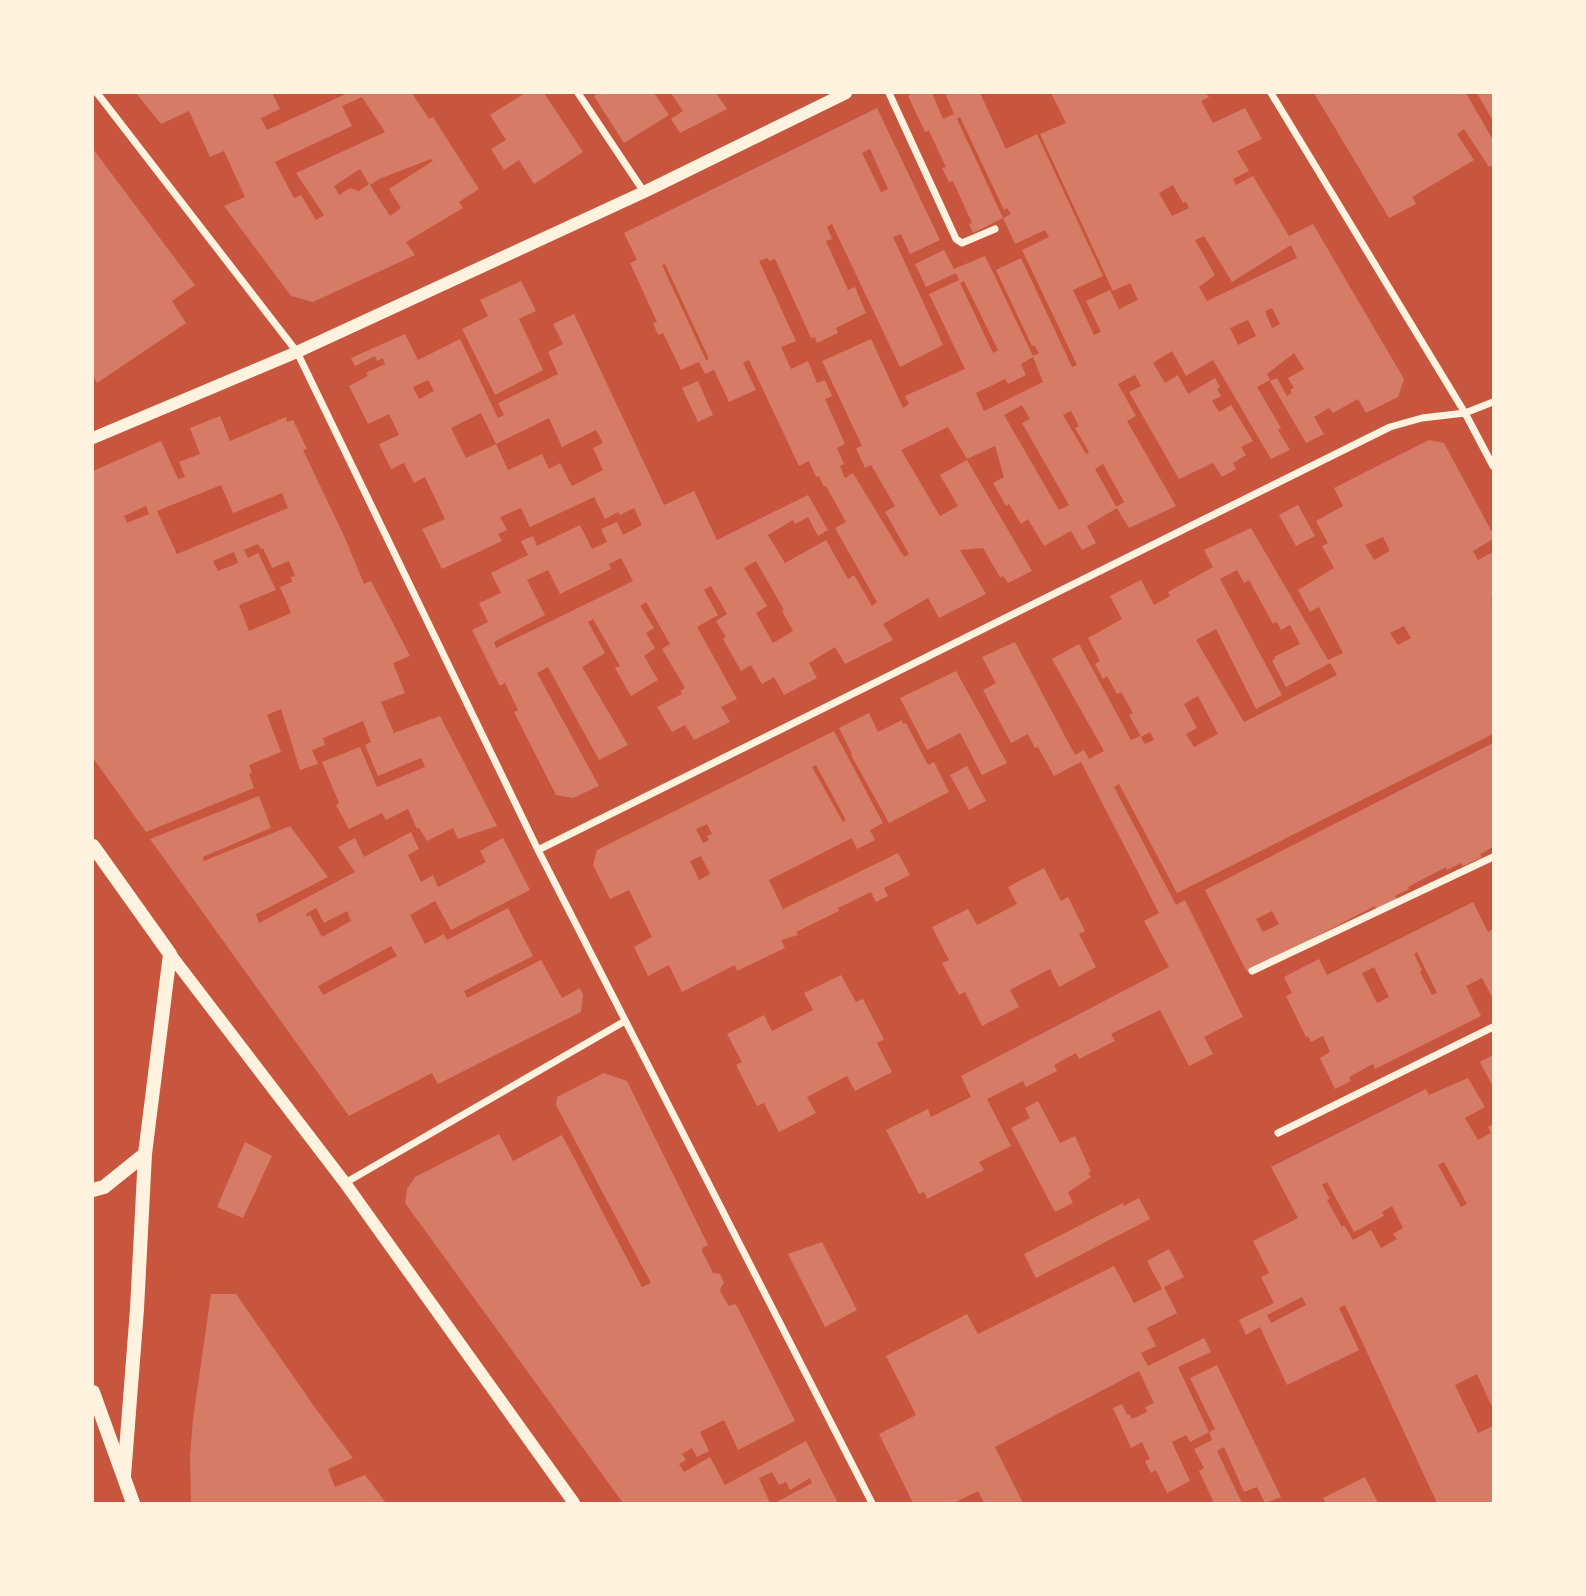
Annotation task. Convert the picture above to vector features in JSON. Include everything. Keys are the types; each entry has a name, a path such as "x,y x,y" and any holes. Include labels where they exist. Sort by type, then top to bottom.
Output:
{"main road":[{"path":"93,846 170,954 145,1154 124,1476"},
{"path":"93,1190 104,1187 145,1154"},
{"path":"93,1392 133,1503"}],"street":[{"path":"97,93 297,352 538,850 872,1503"},
{"path":"578,93 644,192"},
{"path":"93,438 297,352 644,192 846,93"},
{"path":"889,93 956,239 962,243 995,229"},
{"path":"1271,93 1465,413 1493,466"},
{"path":"538,850 1390,427 1422,418 1465,413 1493,402"},
{"path":"1252,971 1493,857"},
{"path":"170,954 345,1183 574,1503"},
{"path":"345,1183 625,1021"},
{"path":"1278,1133 1493,1027"}],"building":[{"path":"136,93 272,93 280,109 261,118 267,130 348,93 412,93 429,119 433,117 479,189 459,202 463,208 406,242 415,255 313,302 291,296 224,206 245,197 224,151 210,157 189,111 161,124","holes":["362,97 385,132 296,173 324,215 316,220 301,195 294,198 275,162 352,126 342,106","431,159 433,161 389,189 401,208 390,216 370,185","360,169 369,184 359,191 350,188 339,195 334,186"]},
{"path":"525,93 544,93 583,152 534,184 519,160 504,170 491,149 506,140 490,115"},
{"path":"598,93 654,93 669,115 624,143 594,96"},
{"path":"671,93 716,93 727,109 680,133 671,119 683,111"},
{"path":"914,93 932,93 943,119 954,114 945,93 980,93 1006,149 1037,134 1103,276 1073,290 1094,335 1101,332 1086,301 1110,290 1119,309 1138,300 1130,283 1113,291 1040,134 1066,123 1051,93 1206,93 1209,97 1201,101 1213,123 1245,108 1262,139 1237,151 1249,171 1233,179 1236,185 1253,176 1289,236 1313,224 1404,379 1398,397 1366,413 1358,399 1333,413 1329,408 1314,417 1324,434 1306,443 1270,381 1277,378 1287,396 1292,393 1290,390 1294,388 1288,378 1304,369 1294,353 1267,374 1270,380 1257,387 1281,428 1278,430 1290,450 1271,459 1213,360 1186,376 1172,351 1153,363 1165,383 1178,375 1188,394 1215,378 1221,396 1212,401 1219,412 1231,405 1253,441 1241,447 1246,455 1233,463 1236,469 1222,477 1213,463 1179,479 1129,392 1141,386 1135,375 1118,384 1136,416 1127,421 1176,506 1129,528 1117,508 1087,526 1096,543 1082,550 1071,531 1044,546 1028,519 1021,524 1009,504 1006,506 993,483 1004,477 995,446 967,459 948,427 901,450 940,516 958,506 940,475 967,460 1032,571 1008,583 1003,576 1000,577 983,548 960,550 986,594 939,618 928,598 883,624 893,640 845,664 835,647 809,663 817,678 784,695 774,677 762,684 751,665 741,671 716,621 727,614 711,586 704,590 718,615 697,627 737,699 721,707 730,722 694,740 685,725 672,732 657,707 682,694 680,691 685,688 662,649 670,644 646,602 640,606 654,628 646,633 655,648 644,656 658,680 631,696 615,668 620,666 593,619 588,622 605,653 582,667 628,745 599,760 548,667 537,673 599,786 573,798 556,795 514,712 518,710 505,683 500,686 472,630 488,622 479,603 501,593 491,573 528,555 521,541 533,536 537,546 580,525 592,549 607,542 601,529 617,522 623,535 642,525 634,508 605,519 594,497 530,527 521,508 500,517 507,530 498,534 502,541 442,569 422,529 445,519 425,477 414,483 404,463 391,469 379,444 399,435 389,414 368,424 349,386 368,376 366,373 385,364 383,358 377,361 375,356 355,366 351,358 405,334 418,360 460,339 498,418 504,415 498,403 558,374 548,352 563,344 553,324 574,314 664,505 694,491 717,540 808,495 828,530 818,536 808,517 795,524 793,520 768,535 785,563 826,540 848,579 854,575 872,606 877,602 835,528 846,522 826,486 824,487 819,476 816,477 809,461 799,466 749,360 743,363 756,390 729,402 714,370 705,374 699,362 681,370 663,333 658,335 653,323 657,322 630,263 637,260 624,233 877,108 940,240 910,254 901,234 893,237 943,345 900,367 832,224 827,227 832,239 826,241 848,290 855,287 866,313 836,328 838,333 817,343 815,337 811,338 775,259 759,261 796,341 781,347 791,369 808,361 817,383 825,380 832,396 825,399 845,444 837,448 844,464 840,466 845,478 853,473 904,557 909,554 885,512 895,506 871,465 865,468 856,448 862,446 822,361 871,339 903,408 909,404 905,396 965,369 929,294 959,280 956,273 926,287 915,264 944,250 954,269 985,256 1033,356 1039,353 1034,345 1032,346 996,270 1021,258 1072,367 1077,365 1022,250 1049,237 1045,230 1015,244 1003,218 973,233 969,224 972,223 953,181 949,182 942,168 946,167 929,131 925,132 908,96","holes":["960,117 1004,210 1007,208 1011,214 1003,218 957,119","870,149 888,189 881,192 862,153","1173,185 1189,208 1172,216 1159,193","1204,236 1232,282 1291,245 1297,258 1207,301 1199,287 1215,275 1195,240","665,264 709,359 706,360 662,265","964,281 998,350 993,353 960,283","1272,308 1280,324 1272,328 1265,311","1248,320 1256,336 1238,345 1230,328","1033,357 1043,382 984,411 976,393 1005,379 1008,384 1026,375 1021,364","428,380 434,391 419,399 413,387","1022,405 1030,419 1022,423 1069,505 1059,510 1004,415","1071,411 1079,426 1075,428 1089,452 1086,454 1063,415","481,413 496,444 466,458 451,428","549,418 562,447 596,430 603,443 593,448 603,470 572,486 560,463 549,469 542,454 508,470 496,444","1103,464 1124,502 1116,507 1095,469","621,558 633,581 496,648 494,642 545,615 527,580 548,570 560,594 611,569 609,564","756,561 793,631 773,643 756,613 767,606 744,568"]},
{"path":"1314,93 1466,93 1493,140 1493,165 1489,167 1464,129 1457,134 1474,160 1412,197 1416,204 1389,218"},
{"path":"1477,93 1493,93 1493,121"},
{"path":"93,149 195,285 172,301 186,323 97,383 93,376"},
{"path":"521,281 536,311 519,319 543,370 495,395 462,329 488,316 480,300"},
{"path":"698,381 713,415 698,422 682,388"},
{"path":"220,416 230,441 286,417 287,422 293,420 307,449 303,450 364,584 371,581 410,656 393,663 405,693 381,702 394,733 440,716 497,826 458,839 453,828 427,841 419,828 417,829 408,809 386,820 382,813 349,829 336,805 339,803 322,762 360,747 377,787 425,767 421,758 378,776 365,745 371,742 363,721 323,738 325,745 312,750 318,764 300,770 281,709 267,715 281,752 249,765 254,788 146,832 93,758 93,471 161,441 178,479 185,477 179,462 200,454 190,428","holes":["221,485 233,513 282,493 288,508 177,554 157,511","146,506 149,514 127,523 124,516","258,544 263,548 272,568 289,561 295,576 291,577 292,582 280,587 291,613 249,631 239,605 276,590 258,553 248,558 244,550","234,552 238,563 218,571 213,561"]},
{"path":"1429,440 1444,443 1493,534 1493,539 1473,551 1478,560 1493,552 1493,734 1177,893 1119,784 1114,787 1176,905 1185,900 1243,1017 1204,1037 1213,1054 1189,1066 1160,1010 1111,1034 1115,1041 1079,1059 1076,1053 1054,1065 1057,1071 1026,1087 1023,1081 987,1099 1011,1146 979,1162 984,1170 927,1199 924,1192 919,1194 886,1130 928,1109 931,1117 971,1097 961,1076 1169,967 1144,921 1159,913 1081,762 1054,776 1028,734 1011,743 983,690 996,683 982,657 1015,642 1075,755 1084,750 1089,759 1104,751 1052,659 1079,644 1131,740 1140,736 1145,744 1154,740 1150,732 1141,737 1129,715 1133,713 1121,692 1117,694 1107,676 1103,679 1095,664 1100,661 1088,638 1122,619 1110,596 1141,580 1154,605 1170,596 1168,592 1213,567 1204,550 1251,528 1328,660 1343,653 1319,607 1310,612 1298,590 1334,568 1322,546 1328,543 1316,521 1343,506 1334,488","holes":["1383,537 1390,551 1374,560 1365,545","1237,570 1244,583 1249,580 1273,624 1277,622 1281,630 1290,625 1300,644 1274,657 1272,661 1286,687 1330,663 1337,675 1244,722 1196,640 1216,629 1256,709 1282,695 1220,579","1404,626 1411,638 1398,645 1390,633","1198,696 1218,734 1194,747 1186,734 1197,728 1184,704"]},
{"path":"1298,505 1315,536 1296,546 1279,515"},
{"path":"956,671 1007,763 982,775 960,733 927,750 900,698"},
{"path":"869,713 878,732 902,720 903,724 906,723 928,765 934,762 949,792 889,823 839,728"},
{"path":"834,731 883,823 870,830 875,840 857,849 852,838 769,880 783,909 898,853 910,875 884,888 888,896 876,902 871,892 796,932 798,935 781,940 785,948 737,971 735,965 682,992 669,965 648,976 634,947 652,937 629,890 610,899 593,865 597,850","holes":["816,765 846,820 843,822 812,767","707,824 712,834 707,836 709,840 703,843 696,829","701,856 710,874 699,880 690,861"]},
{"path":"1493,743 1493,847 1480,854 1482,857 1463,866 1461,863 1447,870 1446,867 1408,887 1409,889 1395,896 1397,899 1377,910 1375,906 1309,940 1310,943 1292,952 1290,949 1247,972 1205,890","holes":["1272,911 1279,924 1263,932 1256,919"]},
{"path":"967,766 986,801 969,810 950,775"},
{"path":"259,796 271,828 203,857 204,861 290,826 328,877 256,914 259,923 355,872 338,847 355,838 364,857 411,832 419,849 408,855 421,882 433,875 438,887 486,862 480,851 503,838 530,890 451,930 435,901 410,915 425,944 444,934 447,940 508,908 533,956 464,991 467,998 541,960 562,998 580,988 583,995 581,1012 438,1084 432,1073 349,1116 150,839","holes":["316,908 324,923 347,911 351,921 322,937 310,915 307,917 306,914","391,946 397,956 323,995 318,986"]},
{"path":"1044,868 1061,901 1068,897 1085,931 1079,934 1096,967 1059,987 1050,969 1010,990 1019,1007 982,1026 965,992 959,995 942,963 949,960 932,927 968,909 977,925 1017,904 1008,887"},
{"path":"1473,902 1488,932 1493,929 1493,999 1482,978 1466,986 1481,1016 1375,1069 1373,1064 1349,1077 1351,1081 1335,1089 1320,1058 1330,1052 1323,1036 1311,1042 1308,1036 1306,1037 1286,996 1292,993 1284,977 1319,959 1327,975","holes":["1417,952 1437,993 1432,995 1420,972 1422,970 1414,954","1374,967 1389,997 1377,1003 1362,973"]},
{"path":"841,975 856,1002 863,999 884,1039 877,1043 892,1072 855,1091 847,1076 807,1097 816,1113 779,1132 764,1103 757,1106 736,1065 742,1062 727,1034 764,1015 772,1031 813,1010 804,993"},
{"path":"1493,1055 1493,1087 1480,1062"},
{"path":"604,1073 627,1081 708,1245 702,1248 702,1251 713,1273 720,1274 724,1283 720,1289 721,1293 729,1306 735,1304 738,1308 795,1421 738,1450 724,1420 700,1432 709,1451 697,1457 692,1448 682,1454 686,1460 679,1464 684,1472 710,1457 725,1485 806,1441 838,1503 775,1503 812,1483 810,1478 790,1490 786,1482 779,1485 772,1472 759,1478 770,1503 623,1503 405,1203 407,1189 415,1177 499,1134 513,1161 562,1135 642,1287 651,1283 556,1105 557,1097"},
{"path":"1468,1078 1485,1107 1465,1118 1478,1140 1491,1133 1488,1127 1493,1124 1493,1409 1477,1374 1455,1385 1478,1433 1493,1426 1493,1503 1437,1503 1345,1305 1339,1308 1359,1350 1287,1385 1260,1327 1246,1335 1239,1320 1274,1303 1261,1277 1269,1273 1253,1241 1298,1218 1271,1167 1426,1089 1429,1095","holes":["1444,1162 1467,1204 1461,1207 1438,1165","1327,1182 1354,1232 1384,1216 1382,1212 1392,1206 1403,1228 1393,1234 1397,1239 1381,1248 1371,1230 1353,1240 1344,1225 1342,1227 1322,1185","1302,1297 1306,1305 1271,1323 1267,1315"]},
{"path":"1038,1101 1060,1143 1075,1136 1091,1172 1088,1173 1091,1177 1068,1192 1073,1203 1055,1212 1011,1128 1030,1118 1025,1108"},
{"path":"245,1142 272,1156 243,1218 217,1207"},
{"path":"1139,1198 1150,1219 1036,1278 1024,1254 1123,1203 1124,1206"},
{"path":"822,1242 857,1310 825,1327 788,1254"},
{"path":"1169,1249 1184,1277 1164,1287 1177,1313 1147,1328 1156,1346 1141,1353 1148,1366 1204,1338 1211,1352 1178,1367 1209,1432 1190,1442 1186,1435 1172,1442 1190,1481 1167,1493 1156,1470 1151,1473 1145,1461 1150,1459 1142,1442 1131,1448 1113,1408 1122,1404 1132,1419 1147,1412 1145,1407 1154,1403 1139,1371 995,1447 1023,1503 984,1503 978,1491 954,1503 913,1503 879,1434 916,1415 886,1356 967,1314 978,1334 1114,1266 1134,1303 1162,1289 1147,1261"},
{"path":"211,1294 236,1294 353,1458 328,1469 335,1487 365,1475 386,1503 191,1503 190,1456 193,1419"},
{"path":"1217,1365 1281,1497 1265,1503 1257,1487 1244,1492 1224,1447 1217,1451 1242,1503 1214,1503 1199,1471 1204,1468 1194,1449 1212,1440 1209,1432 1215,1429 1190,1378"},
{"path":"1365,1477 1378,1503 1326,1503 1323,1498"}]}
